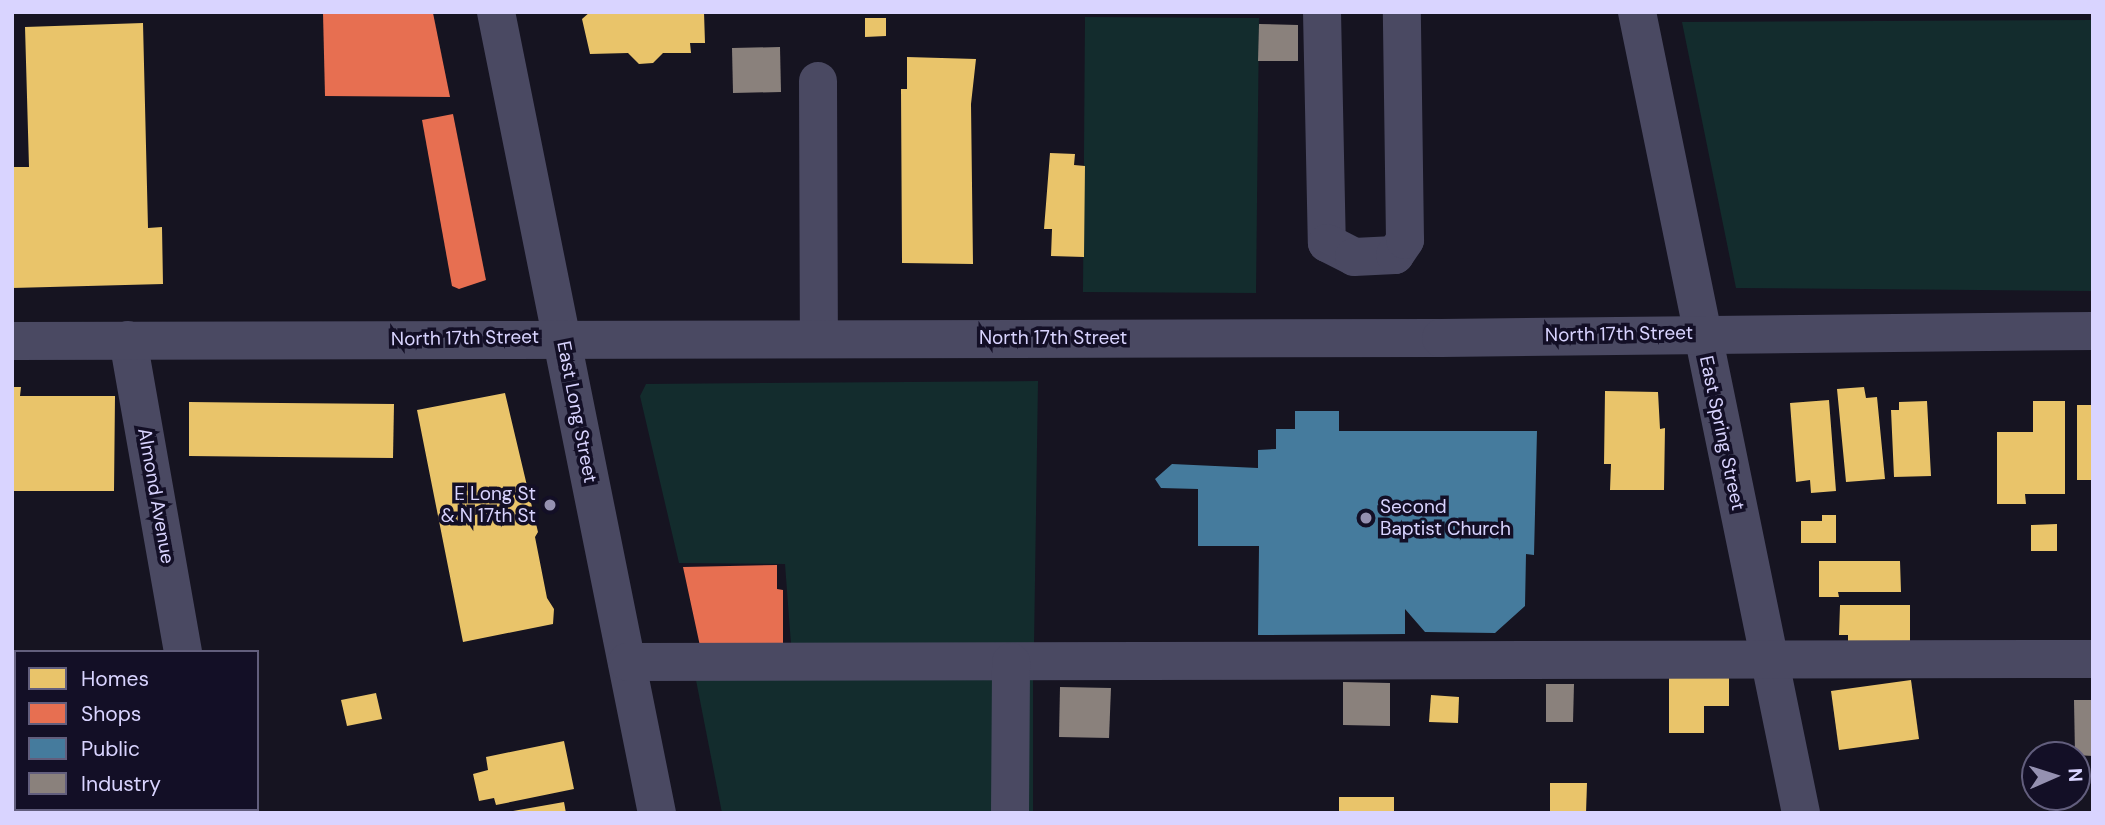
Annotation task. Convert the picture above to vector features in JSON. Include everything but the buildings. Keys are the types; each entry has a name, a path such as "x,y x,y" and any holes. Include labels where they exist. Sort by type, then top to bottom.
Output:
{"street":[{"name":"East Long Street","path":"496,12 657,813"},
{"path":"1322,12 1326,243 1354,257 1395,255 1405,240 1402,12"},
{"name":"East Spring Street","path":"1637,12 1801,813"},
{"path":"818,81 819,339"},
{"name":"North 17th Street","path":"12,341 562,337 1441,338 1701,332 2093,331"},
{"name":"Almond Avenue","path":"128,340 183,650"},
{"path":"627,662 2093,659"},
{"path":"1010,813 1011,662"}],"green space":[{"path":"1085,17 1259,18 1256,293 1083,292"},
{"path":"2093,20 2093,291 1736,288 1682,22"},
{"path":"1038,381 1034,645 791,644 785,564 679,563 640,396 646,384"},
{"path":"696,680 1033,680 1033,813 722,813"}],"place":[{"name":"E Long St & N 17th St","path":"550,505"},
{"name":"Second Baptist Church","path":"1366,518"}]}
